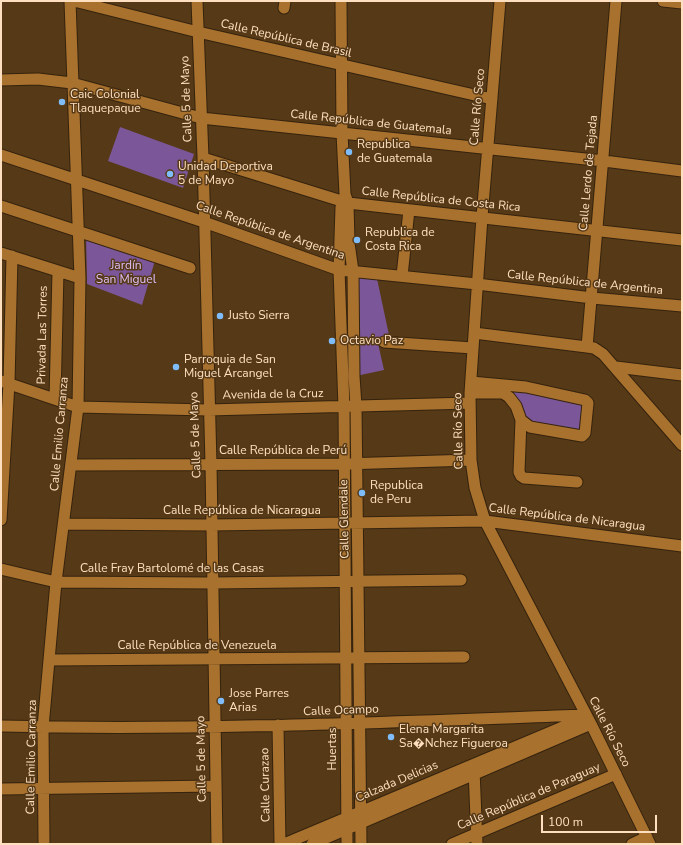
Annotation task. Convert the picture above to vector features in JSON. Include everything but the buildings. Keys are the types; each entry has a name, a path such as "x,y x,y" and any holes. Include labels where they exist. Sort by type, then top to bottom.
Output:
{"street":[{"name":"Calle Emilio Carranza","path":"44,844 43,727 56,582 78,407 80,278 70,1"},
{"name":"Calle República de Brasil","path":"74,1 198,32 492,99"},
{"name":"Calle 5 de Mayo","path":"197,1 203,158 208,410 211,464 217,844"},
{"name":"Calle Glendale","path":"341,1 342,133 345,199 352,271 356,406 362,824 361,844"},
{"name":"Calle Río Seco","path":"500,1 477,284 470,393 470,460 475,488 485,521 588,719 649,841"},
{"name":"Calle Lerdo de Tejada","path":"588,347 616,1"},
{"path":"664,1 682,3"},
{"name":"Calle República de Guatemala","path":"1,80 38,79 72,83 201,118 488,148 682,171"},
{"name":"Calle República de Argentina","path":"1,155 204,222 339,270 477,284 592,298 682,306"},
{"name":"Calle República de Costa Rica","path":"203,158 345,199 409,210 682,240"},
{"name":"Calle Glendale","path":"345,199 339,270 344,407 345,581"},
{"path":"1,206 190,268"},
{"path":"402,276 409,210"},
{"path":"1,253 80,278"},
{"path":"1,520 5,382 12,256"},
{"name":"Privada Las Torres","path":"55,399 58,271"},
{"path":"474,333 588,347 599,350 681,444"},
{"path":"384,342 473,348"},
{"path":"616,368 682,375"},
{"name":"Avenida de la Cruz","path":"5,382 78,407 208,410 344,407 526,387 585,400 588,403 585,433 582,436 530,427 521,420"},
{"path":"504,389 516,406 521,420 519,472 521,476 524,478 577,482"},
{"name":"Calle República de Perú","path":"71,465 357,464 470,460"},
{"name":"Calle República de Nicaragua","path":"64,524 211,525 485,521 682,546"},
{"name":"Calle Fray Bartolomé de las Casas","path":"1,569 56,582 212,583 461,580"},
{"name":"Huertas","path":"345,581 347,844"},
{"name":"Calle República de Venezuela","path":"49,660 464,657"},
{"name":"Calle Ocampo","path":"1,726 214,727 588,719"},
{"name":"Calzada Delicias","path":"312,844 362,824 474,769 588,719"},
{"name":"Calle Curazao","path":"278,725 280,844"},
{"path":"474,769 477,839"},
{"name":"Calzada Delicias","path":"284,844 361,812 474,769"},
{"name":"Calle República de Paraguay","path":"452,844 477,839 616,774"},
{"path":"1,789 216,786"},
{"path":"632,844 649,841"}],"green space":[{"path":"120,127 194,154 183,188 108,161"},
{"name":"Jardín San Miguel","path":"86,235 156,257 142,305 87,284"},
{"path":"354,272 376,274 389,335 377,339 384,370 356,376"},
{"path":"471,383 585,400 582,436 530,427 509,397"}],"place":[{"name":"Caic Colonial Tlaquepaque","path":"62,102"},
{"name":"Republica de Guatemala","path":"349,152"},
{"name":"Unidad Deportiva 5 de Mayo","path":"170,174"},
{"name":"Republica de Costa Rica","path":"357,240"},
{"name":"Justo Sierra","path":"220,316"},
{"name":"Octavio Paz","path":"332,341"},
{"name":"Parroquia de San Miguel Árcangel","path":"176,367"},
{"name":"Republica de Peru","path":"362,493"},
{"name":"Jose Parres Arias","path":"221,701"},
{"name":"Elena Margarita Sa�Nchez Figueroa","path":"391,737"}]}
